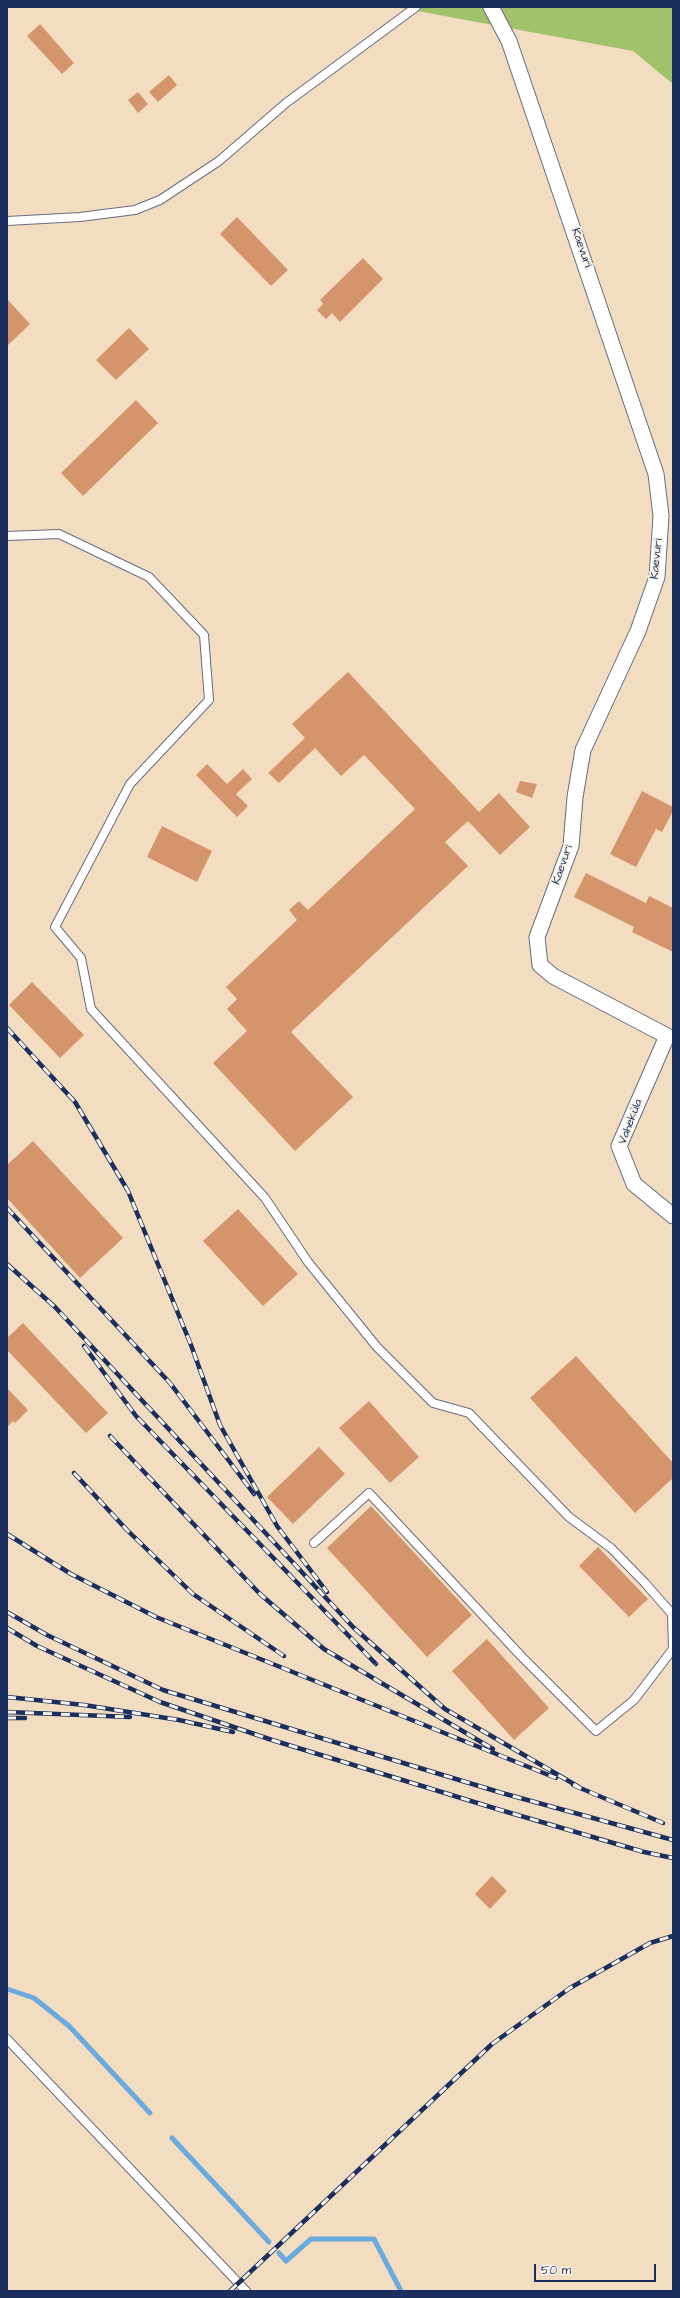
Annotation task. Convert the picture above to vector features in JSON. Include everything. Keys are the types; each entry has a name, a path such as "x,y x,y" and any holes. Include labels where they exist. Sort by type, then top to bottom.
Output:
{"street":[{"name":"Kaevuri","path":"491,7 509,41 642,428 656,474 661,516 657,577 638,631 583,750 575,797 571,846 537,937 540,965 553,976 670,1038"},
{"name":"Vaheküla","path":"670,1038 619,1146 634,1184 673,1216"}],"lane":[{"path":"7,221 80,217 135,210 160,200 219,161 286,103 416,7"},
{"path":"7,536 59,534 149,577 204,635 209,700 130,784 55,927 81,958 90,1009 265,1198 308,1262 377,1347 433,1404 469,1413 569,1517 611,1548 645,1583 672,1614 673,1649 634,1700 596,1730 522,1657 369,1493 314,1543"},
{"path":"7,2039 246,2291"}],"green space":[{"path":"396,7 673,7 673,84 633,51"}],"building":[{"path":"40,24 74,63 62,74 27,36"},
{"path":"169,75 177,85 158,102 149,92"},
{"path":"138,92 148,104 138,113 128,100"},
{"path":"237,217 288,270 271,286 220,234"},
{"path":"363,258 383,279 340,322 332,313 326,319 317,310 323,304 320,300"},
{"path":"7,299 30,324 7,346"},
{"path":"129,328 149,349 116,380 96,360"},
{"path":"136,400 158,423 83,496 61,473"},
{"path":"348,672 479,812 499,793 530,827 500,855 468,821 445,842 468,866 291,1032 353,1097 295,1151 213,1063 247,1031 227,1009 237,999 226,987 297,920 289,910 299,901 308,910 415,809 364,755 341,776 315,748 279,783 268,773 305,738 292,724"},
{"path":"207,764 227,784 243,769 252,779 236,794 248,806 237,817 196,775"},
{"path":"520,781 537,784 532,798 516,792"},
{"path":"642,791 673,807 673,811 662,832 656,829 636,867 610,854"},
{"path":"162,826 212,851 197,882 147,857"},
{"path":"586,873 646,903 649,896 673,908 673,952 632,932 634,927 574,897"},
{"path":"32,982 84,1035 60,1058 9,1005"},
{"path":"33,1141 123,1238 80,1278 7,1198 7,1165"},
{"path":"238,1209 298,1274 263,1306 203,1241"},
{"path":"23,1323 108,1413 86,1433 7,1350 7,1338"},
{"path":"576,1356 673,1463 673,1478 635,1513 530,1398"},
{"path":"7,1388 28,1410 15,1423 13,1421 7,1427"},
{"path":"369,1401 419,1457 390,1483 339,1428"},
{"path":"319,1447 345,1474 293,1524 267,1497"},
{"path":"371,1506 472,1615 427,1657 327,1548"},
{"path":"598,1547 648,1599 629,1617 579,1566"},
{"path":"487,1639 549,1708 514,1740 452,1671"},
{"path":"492,1876 507,1891 490,1909 475,1894"}],"waterway":[{"path":"7,1989 34,1998 69,2026 150,2113"},
{"path":"172,2138 269,2242"},
{"path":"279,2253 286,2261 311,2239 374,2239 401,2291"}],"railway":[{"path":"7,1028 75,1102 128,1191 191,1345 220,1425 277,1526 327,1592"},
{"path":"7,1208 170,1383 254,1494"},
{"path":"7,1264 55,1307 353,1627 445,1709 579,1787"},
{"path":"84,1346 136,1416 376,1664"},
{"path":"110,1436 260,1594 324,1649 493,1749"},
{"path":"74,1473 127,1530 193,1594 284,1656"},
{"path":"7,1534 71,1574 156,1617 556,1778"},
{"path":"7,1612 47,1635 163,1690 502,1793 673,1840"},
{"path":"7,1628 37,1646 160,1702 272,1740 497,1809 644,1852 673,1858"},
{"path":"7,1697 84,1705 179,1720 233,1732"},
{"path":"7,1712 130,1717"},
{"path":"7,1718 25,1718"},
{"path":"573,1785 663,1823"},
{"path":"230,2291 492,2044 570,1988 650,1943 673,1936"}]}
